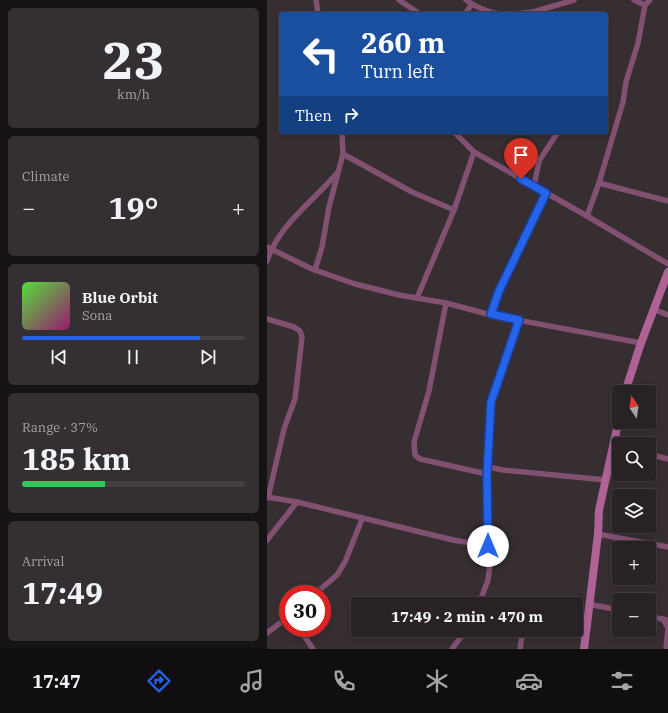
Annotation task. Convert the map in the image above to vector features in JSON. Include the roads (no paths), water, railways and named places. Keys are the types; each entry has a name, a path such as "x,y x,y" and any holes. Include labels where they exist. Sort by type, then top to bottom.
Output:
{"street":[{"path":"316,0 318,12"},
{"path":"399,0 418,12"},
{"path":"466,0 487,12"},
{"path":"533,12 552,3 574,0"},
{"path":"634,0 645,5"},
{"path":"587,216 599,183 639,42 645,5 650,0"},
{"path":"466,12 472,4"},
{"path":"315,270 343,154 342,134"},
{"path":"456,134 474,152 668,264"},
{"path":"534,186 539,161 557,134"},
{"path":"417,298 454,210 474,152"},
{"path":"343,154 412,192 454,210"},
{"path":"267,261 269,248 285,227 324,189 338,172"},
{"path":"599,183 668,201"},
{"path":"491,314 499,291 546,193"},
{"path":"269,248 315,270 355,284 399,295 446,303 519,320 641,343"},
{"path":"627,385 653,309 668,272"},
{"path":"446,303 429,391 414,442 415,455 420,459 487,474"},
{"path":"653,309 668,315"},
{"path":"267,319 294,327 300,331 302,337 295,399 284,429 267,498 297,502 453,540 488,546"},
{"path":"482,597 488,580 490,564 488,546 487,467 491,402 519,320"},
{"path":"656,456 668,459"},
{"path":"584,649 598,534 599,510 612,460"},
{"path":"487,467 503,470 606,480"},
{"path":"267,540 297,502"},
{"path":"325,585 337,575 345,562 362,519"},
{"path":"598,534 668,547"},
{"path":"589,604 612,609"},
{"path":"656,617 666,619 666,649"},
{"path":"267,633 279,624"},
{"path":"305,637 313,649"},
{"path":"455,648 462,637"},
{"path":"520,649 522,637"}]}
